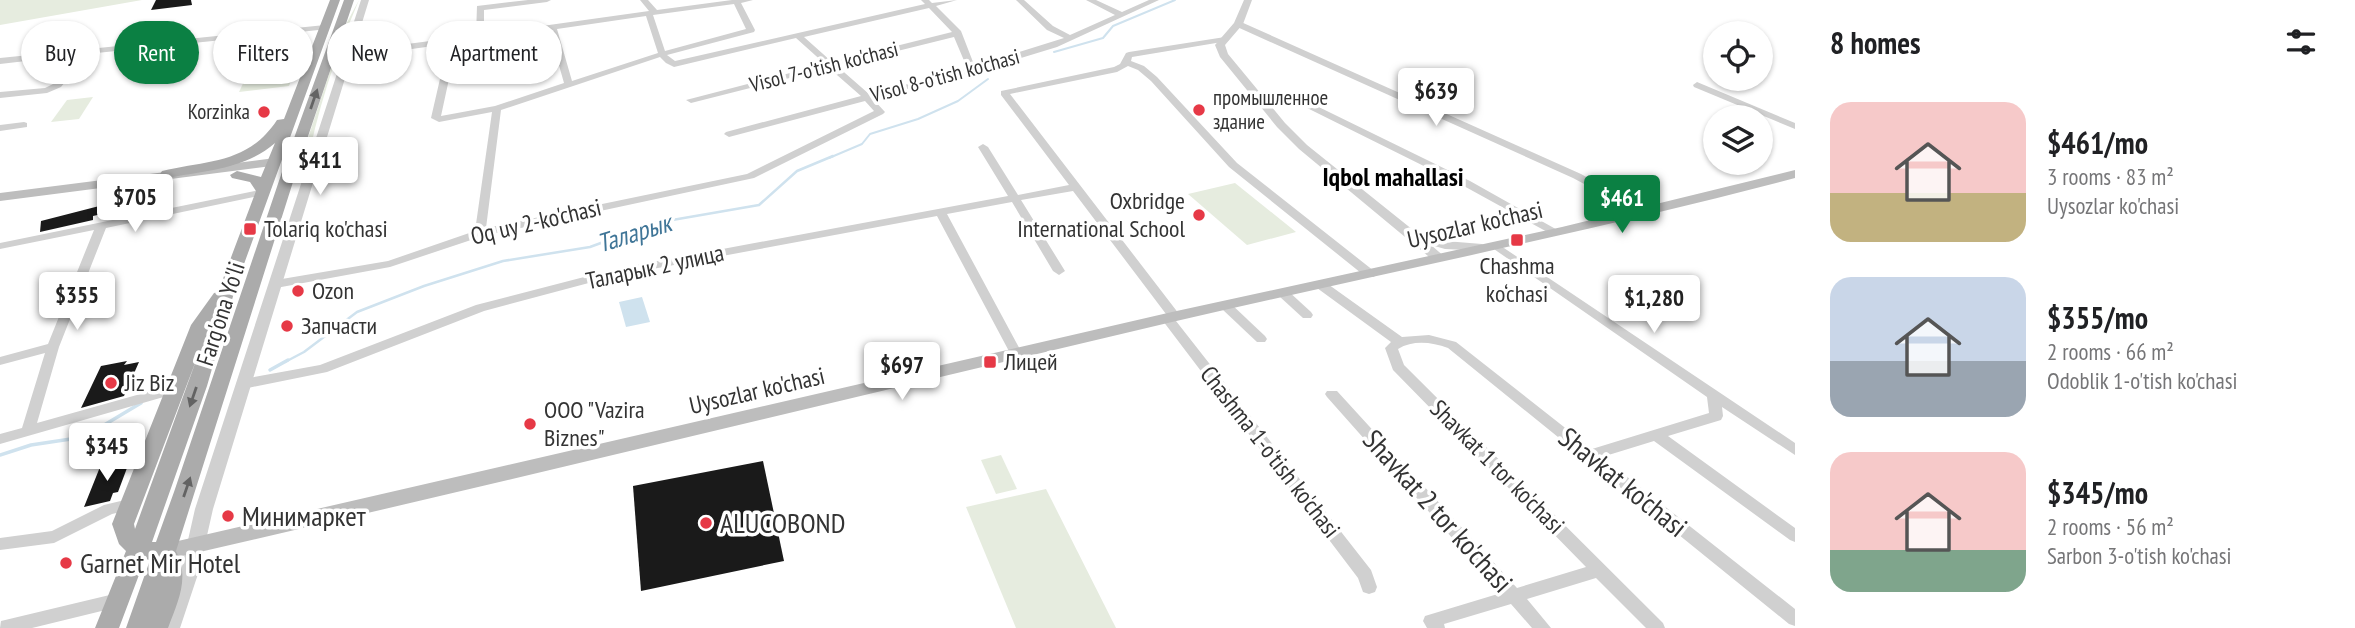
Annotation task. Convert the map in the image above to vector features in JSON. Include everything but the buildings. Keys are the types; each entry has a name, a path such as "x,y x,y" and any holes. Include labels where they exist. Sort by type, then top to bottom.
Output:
{"main road":[{"name":"Farg'ona Yo'li","path":"280,165 297,104 325,27 346,2"},
{"name":"Farg'ona Yo'li","path":"107,628 197,386 228,286 264,192 280,165 346,2"},
{"path":"167,174 246,161 267,152 297,104"},
{"name":"Farg'ona Yo'li","path":"138,628 226,367 257,307 299,177 280,165"},
{"path":"0,197 167,174 280,165"},
{"path":"0,206 237,174 280,165"},
{"path":"237,174 255,178 264,192"},
{"name":"Uysozlar ko'chasi","path":"164,552 1171,318 1644,212 1795,174"},
{"path":"156,628 173,583 173,567 164,552 139,547 128,540 123,530 129,505 200,325 228,286"},
{"path":"122,590 140,564 164,552"}],"street":[{"name":"Farg'ona Yo'li","path":"358,21 365,0"},
{"path":"480,21 480,8 547,0"},
{"path":"644,0 653,14 662,54 671,64 927,2 953,0"},
{"path":"562,27 709,3 749,0"},
{"path":"1020,0 1049,28 1071,38"},
{"path":"1090,0 1122,15"},
{"name":"Visol 8-o'tish ko'chasi","path":"729,134 976,68 1071,38 1155,0"},
{"path":"1248,0 1238,24 1220,45 1221,53 1303,147 1439,258"},
{"path":"444,84 436,118 497,108 662,54 751,30 737,2"},
{"path":"927,2 958,33 969,63 976,68"},
{"path":"1238,24 1491,136 1577,176 1644,212"},
{"path":"100,51 325,27"},
{"name":"Visol 7-o'tish ko'chasi","path":"691,100 958,33"},
{"path":"797,35 867,97"},
{"path":"1004,93 1117,69 1126,62 1129,55 1225,39"},
{"path":"0,61 21,59"},
{"path":"562,61 569,86"},
{"path":"1126,62 1141,68 1154,79 1233,165 1370,275"},
{"path":"0,95 47,90 59,84"},
{"name":"Farg'ona Yo'li","path":"170,628 190,571 204,509 337,84"},
{"path":"1697,85 1795,126"},
{"name":"Chashma 1-o'tish ko'chasi","path":"1004,93 1365,575 1369,587"},
{"path":"1261,101 1286,94 1466,183 1555,232"},
{"name":"Oq uy 2-ko'chasi","path":"276,284 390,264 480,233 750,176 880,112 867,97"},
{"path":"480,233 497,108"},
{"path":"0,128 24,125"},
{"path":"983,147 1059,271"},
{"name":"Таларык 2 улица","path":"243,383 322,369 480,308 615,273 1076,187"},
{"path":"0,246 264,192"},
{"path":"940,211 1017,355"},
{"path":"28,431 53,347 102,224"},
{"path":"1408,233 1445,245 1489,247 1795,450"},
{"path":"1321,285 1399,342 1429,338 1452,345"},
{"path":"1283,293 1307,315"},
{"path":"1226,306 1261,339"},
{"name":"Shavkat 1 tor ko'chasi","path":"1399,342 1390,352 1398,367 1657,628"},
{"name":"Shavkat ko'chasi","path":"1452,345 1795,619"},
{"path":"0,361 53,347"},
{"path":"0,439 176,388"},
{"name":"Shavkat 2 tor ko'chasi","path":"1332,394 1543,628"},
{"path":"1590,455 1716,416 1714,396"},
{"path":"1656,435 1795,536"},
{"path":"0,544 54,537 109,509 129,505"},
{"path":"1437,628 1431,621 1598,570"},
{"path":"1,628 122,590"}],"shaded area":[{"path":"0,0 142,0 21,21 0,25"},
{"path":"327,80 306,171 300,162"},
{"path":"243,84 290,84 289,86 239,92"},
{"path":"93,97 79,119 51,122 67,100"},
{"path":"1235,183 1296,232 1247,245 1188,194"},
{"path":"1001,455 1017,489 996,494 981,460"},
{"path":"1046,489 1116,628 1016,628 966,507"}],"water":[{"path":"642,297 650,322 626,327 619,302"}],"waterway":[{"name":"Таларык","path":"1054,52 1103,38 1113,26 1175,0"},
{"name":"Таларык","path":"829,158 862,144 870,134 918,119 958,101 988,79"},
{"name":"Таларык","path":"285,362 304,352 357,312 424,286 503,261 590,247 655,223 759,205 797,171 833,156"},
{"name":"Таларык","path":"270,370 288,360"},
{"name":"Таларык","path":"0,455 31,445 84,437 141,403"}],"place":[{"name":"промышленное здание","path":"1199,110"},
{"name":"Korzinka","path":"264,112"},
{"name":"Oxbridge International School","path":"1199,215"},
{"name":"Tolariq ko'chasi","path":"250,229"},
{"name":"Chashma ko‘chasi","path":"1517,240"},
{"name":"Ozon","path":"298,291"},
{"name":"Запчасти","path":"287,326"},
{"name":"Лицей","path":"990,362"},
{"name":"Jiz Biz","path":"111,383"},
{"name":"OOO \"Vazira Biznes\"","path":"530,424"},
{"name":"Минимаркет","path":"228,516"},
{"name":"ALUCOBOND","path":"706,523"},
{"name":"Garnet Mir Hotel","path":"66,563"}],"district":[{"name":"Iqbol mahallasi","path":"1393,177"}]}
